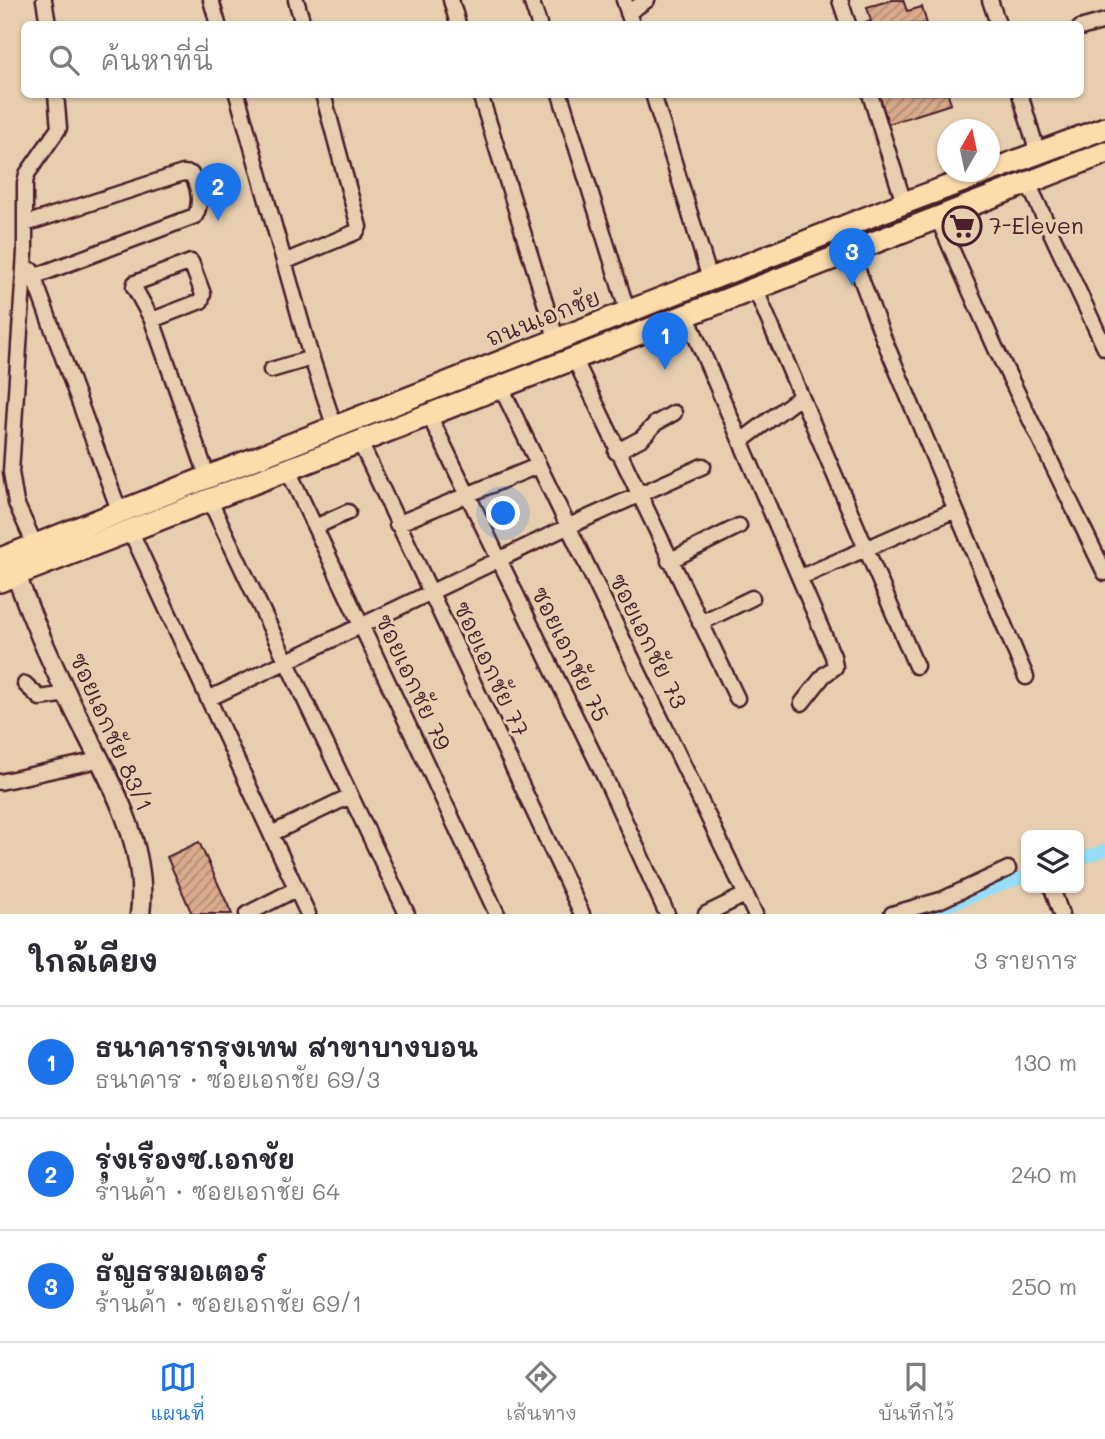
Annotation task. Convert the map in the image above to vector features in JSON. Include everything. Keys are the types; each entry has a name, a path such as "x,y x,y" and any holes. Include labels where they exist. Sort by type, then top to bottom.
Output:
{"main road":[{"name":"ถนนเอกชัย","path":"0,559 904,204 1105,128"},
{"path":"8,578 1105,153"},
{"path":"381,410 389,430"}],"street":[{"path":"44,0 48,21"},
{"path":"211,0 217,21"},
{"path":"296,0 302,21"},
{"path":"451,0 457,21"},
{"path":"531,0 537,21"},
{"path":"628,13 647,0"},
{"path":"840,0 847,21"},
{"path":"990,0 997,21"},
{"path":"1084,27 1105,21"},
{"path":"35,545 16,503 11,472 25,252 27,174 59,128 57,98"},
{"path":"238,98 312,358 335,428"},
{"path":"284,262 356,232 359,227 324,98"},
{"path":"481,98 557,341"},
{"path":"561,98 628,313"},
{"path":"654,98 711,282"},
{"path":"871,98 904,204"},
{"path":"1021,98 1038,153"},
{"path":"25,224 183,173 191,174 195,180 200,205 195,216 33,277"},
{"path":"1028,183 1105,348"},
{"path":"938,219 996,349 1105,573"},
{"path":"25,252 120,513"},
{"path":"851,253 1026,677"},
{"path":"152,320 201,301 203,294 191,262 135,283 134,290 152,320 208,478"},
{"path":"755,288 916,666"},
{"path":"686,314 801,576 836,666 802,703"},
{"path":"271,370 312,358"},
{"path":"574,358 616,452 737,698"},
{"name":"ซอยเอกชัย 73","path":"501,387 755,914"},
{"path":"741,441 800,397"},
{"path":"616,452 642,438 656,423 674,413"},
{"name":"ซอยเอกชัย 75","path":"429,415 607,782 667,914"},
{"name":"ซอยเอกชัย 77","path":"360,442 582,914"},
{"path":"397,524 537,466"},
{"path":"208,699 499,559 703,466"},
{"name":"ซอยเอกชัย 79","path":"288,470 497,914"},
{"path":"210,501 407,914"},
{"path":"801,576 955,510"},
{"path":"315,527 348,512"},
{"path":"669,561 739,526"},
{"path":"131,532 273,833 308,914"},
{"name":"ซอยเอกชัย 83/1","path":"8,578 122,811 138,857 142,885 140,914"},
{"path":"700,623 751,598"},
{"path":"25,684 40,698 66,694"},
{"path":"0,782 98,760"},
{"path":"273,833 350,796"},
{"path":"892,914 941,900 1008,869"},
{"path":"247,914 296,889"},
{"path":"1054,893 1061,914"},
{"path":"706,914 745,895"}],"building":[{"path":"903,0 907,11 922,7 926,21 871,21 867,7"},
{"path":"880,98 949,98 951,104 888,124"},
{"path":"199,842 232,914 192,914 167,857"}],"waterway":[{"path":"1084,857 1105,850"},
{"path":"926,914 1021,878"}],"place":[{"name":"รุ่งเรืองซ.เอกชัย","path":"218,221"},
{"name":"7-Eleven","path":"962,226"},
{"name":"ธัญธรมอเตอร์","path":"852,286"},
{"name":"ธนาคารกรุงเทพ สาขาบางบอน","path":"665,370"}]}
